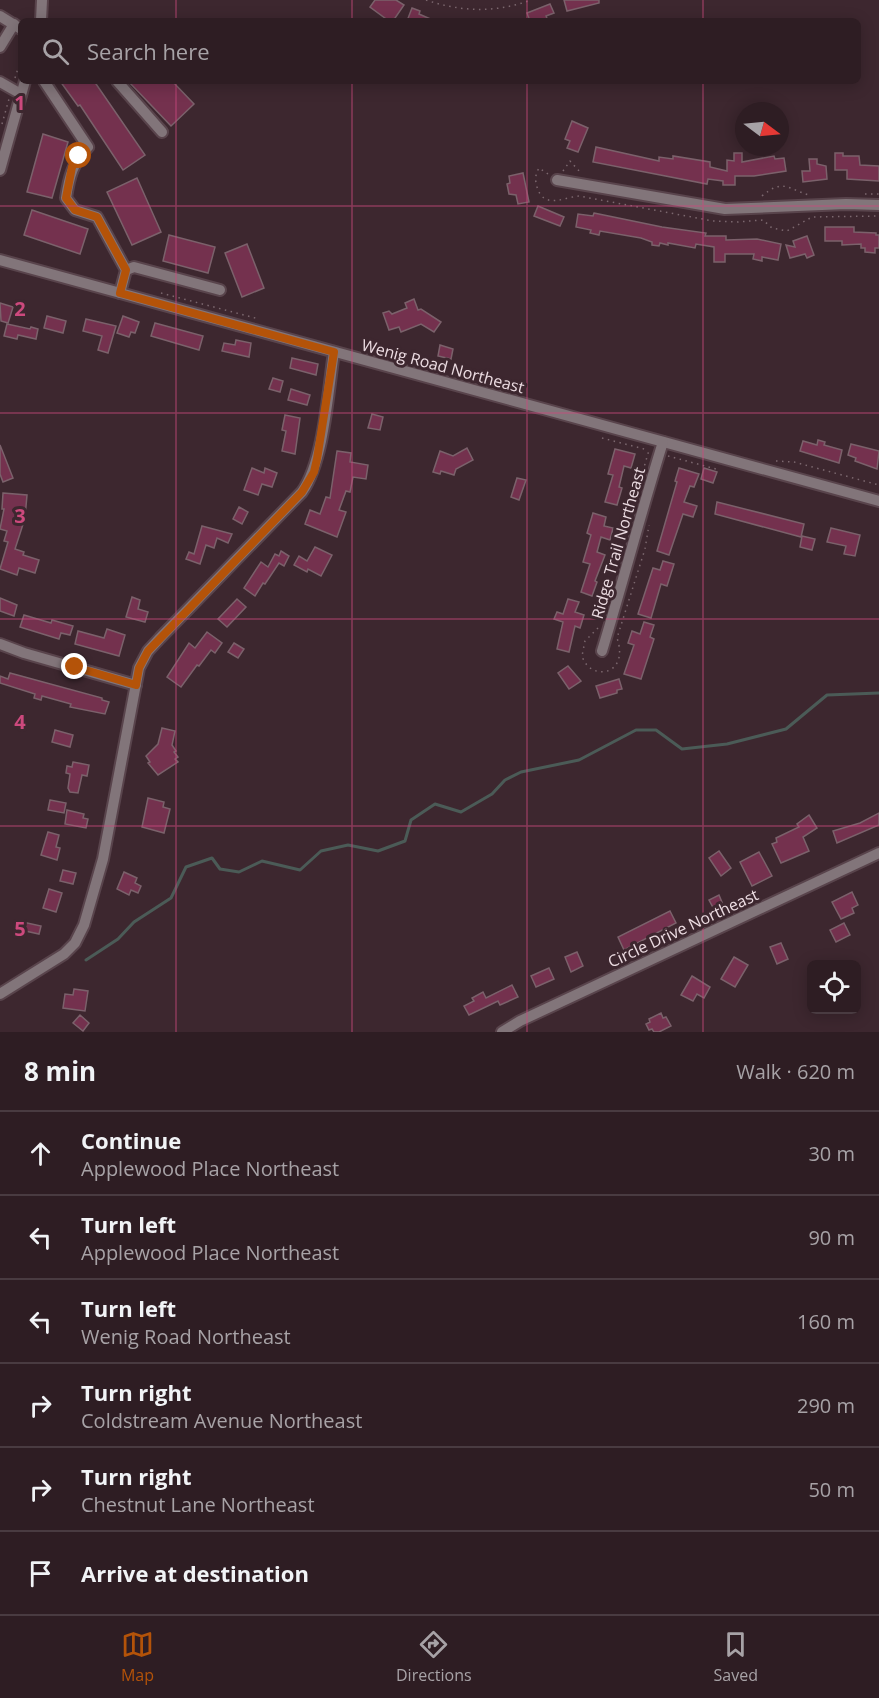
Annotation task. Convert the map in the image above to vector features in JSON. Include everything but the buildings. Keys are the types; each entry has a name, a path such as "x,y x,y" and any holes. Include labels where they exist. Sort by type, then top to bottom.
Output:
{"street":[{"path":"41,18 42,0"},
{"path":"0,16 17,27 0,47"},
{"path":"0,82 21,94"},
{"path":"0,170 24,84"},
{"path":"46,84 88,147 72,167 66,198 75,210 97,217 126,270 120,293"},
{"path":"120,84 162,132"},
{"path":"557,180 725,209 846,204 879,205"},
{"name":"Wenig Road Northeast","path":"0,260 879,501"},
{"path":"126,270 134,267 220,290"},
{"path":"0,994 64,954 75,943 84,925 103,859 139,668 148,651 302,492 308,483 317,459 334,352"},
{"name":"Ridge Trail Northeast","path":"602,651 663,442"},
{"path":"0,644 136,685"},
{"name":"Circle Drive Northeast","path":"502,1032 520,1021 879,853"}],"path":[{"path":"426,0 471,10 506,8 531,0"},
{"path":"570,161 584,174"},
{"path":"539,168 557,180"},
{"path":"758,198 772,188 782,185 814,195"},
{"path":"862,194 879,194"},
{"path":"161,293 259,320"},
{"path":"602,438 649,450"},
{"path":"666,455 716,469"},
{"path":"776,461 794,462 879,485"}],"waterway":[{"path":"86,960 118,939 134,922 171,898 186,867 212,858 220,869 239,872 262,861 300,870 321,851 348,845 378,851 405,841 411,820 435,804 461,812 492,794 505,780 521,772 579,760 636,730 656,730 682,749 727,744 786,729 827,695 879,693"}],"route":[{"path":"75,667 136,685 139,668 148,651 302,492 314,472 317,459 334,352 120,293 126,270 97,217 75,210 66,198 72,167 79,156"}]}
